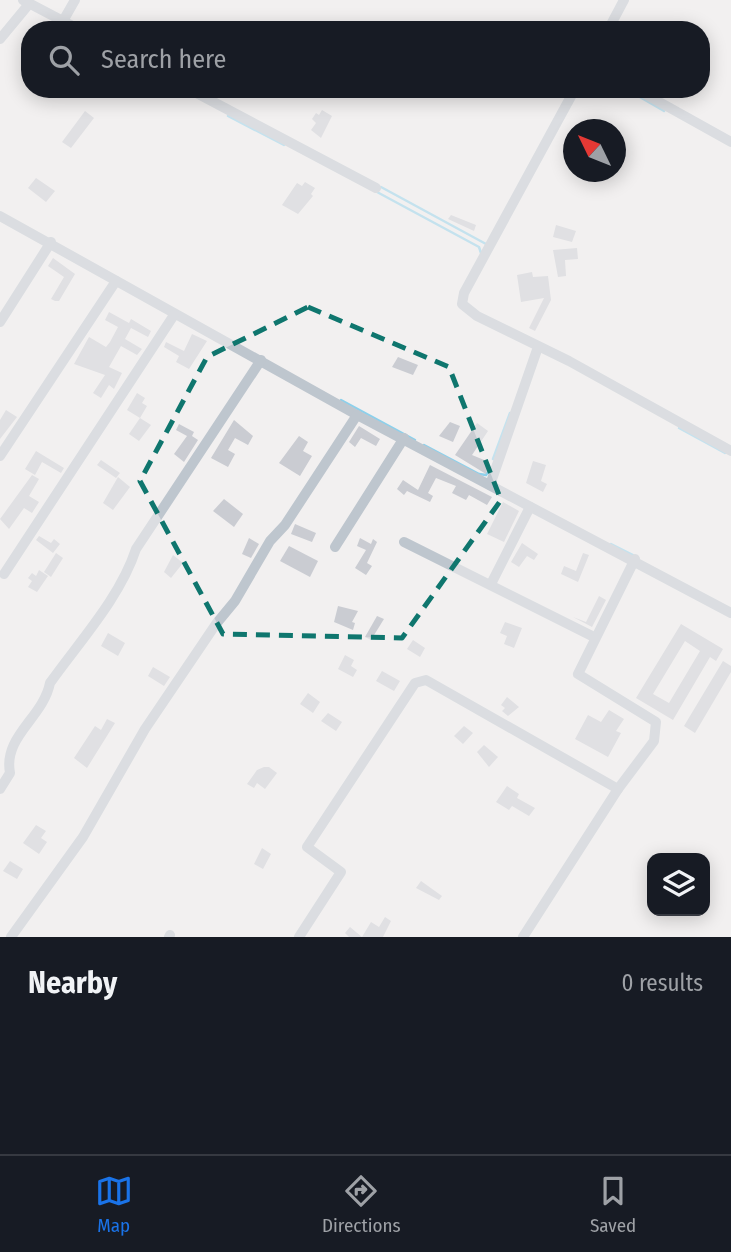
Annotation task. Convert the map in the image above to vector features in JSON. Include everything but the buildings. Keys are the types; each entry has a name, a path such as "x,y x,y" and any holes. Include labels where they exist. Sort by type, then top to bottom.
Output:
{"street":[{"path":"0,39 26,2 63,20 75,0"},
{"path":"613,21 624,0"},
{"path":"205,98 376,188"},
{"path":"570,98 462,299 465,308 477,317 731,451"},
{"path":"652,98 731,142"},
{"path":"0,216 51,242 174,315 261,360 357,415 530,508 635,559 731,612"},
{"path":"0,323 51,242"},
{"path":"0,456 116,281"},
{"path":"4,574 174,315"},
{"path":"489,485 538,347"},
{"path":"0,789 10,773 8,759 12,744 47,697 50,683 99,615 130,565 136,549 261,360"},
{"path":"11,937 83,837 145,729 216,624 235,601 270,541 285,525 357,415"},
{"path":"335,547 404,438"},
{"path":"491,584 530,508"},
{"path":"404,542 594,637"},
{"path":"523,937 618,789 654,741 658,729 656,722 647,715 578,674 635,559"},
{"path":"299,937 341,872 307,847 415,683 426,680 618,789"}],"highlighted area":[{"path":"308,307 449,367 501,500 402,638 223,634 140,481 207,357"}],"waterway":[{"path":"642,98 664,111"},
{"path":"228,116 284,145"},
{"path":"381,187 486,244"},
{"path":"377,192 479,247 481,253"},
{"path":"341,400 415,440"},
{"path":"493,459 510,413"},
{"path":"679,428 725,453"},
{"path":"424,445 479,474 486,475 490,469"},
{"path":"611,544 633,555"}]}
